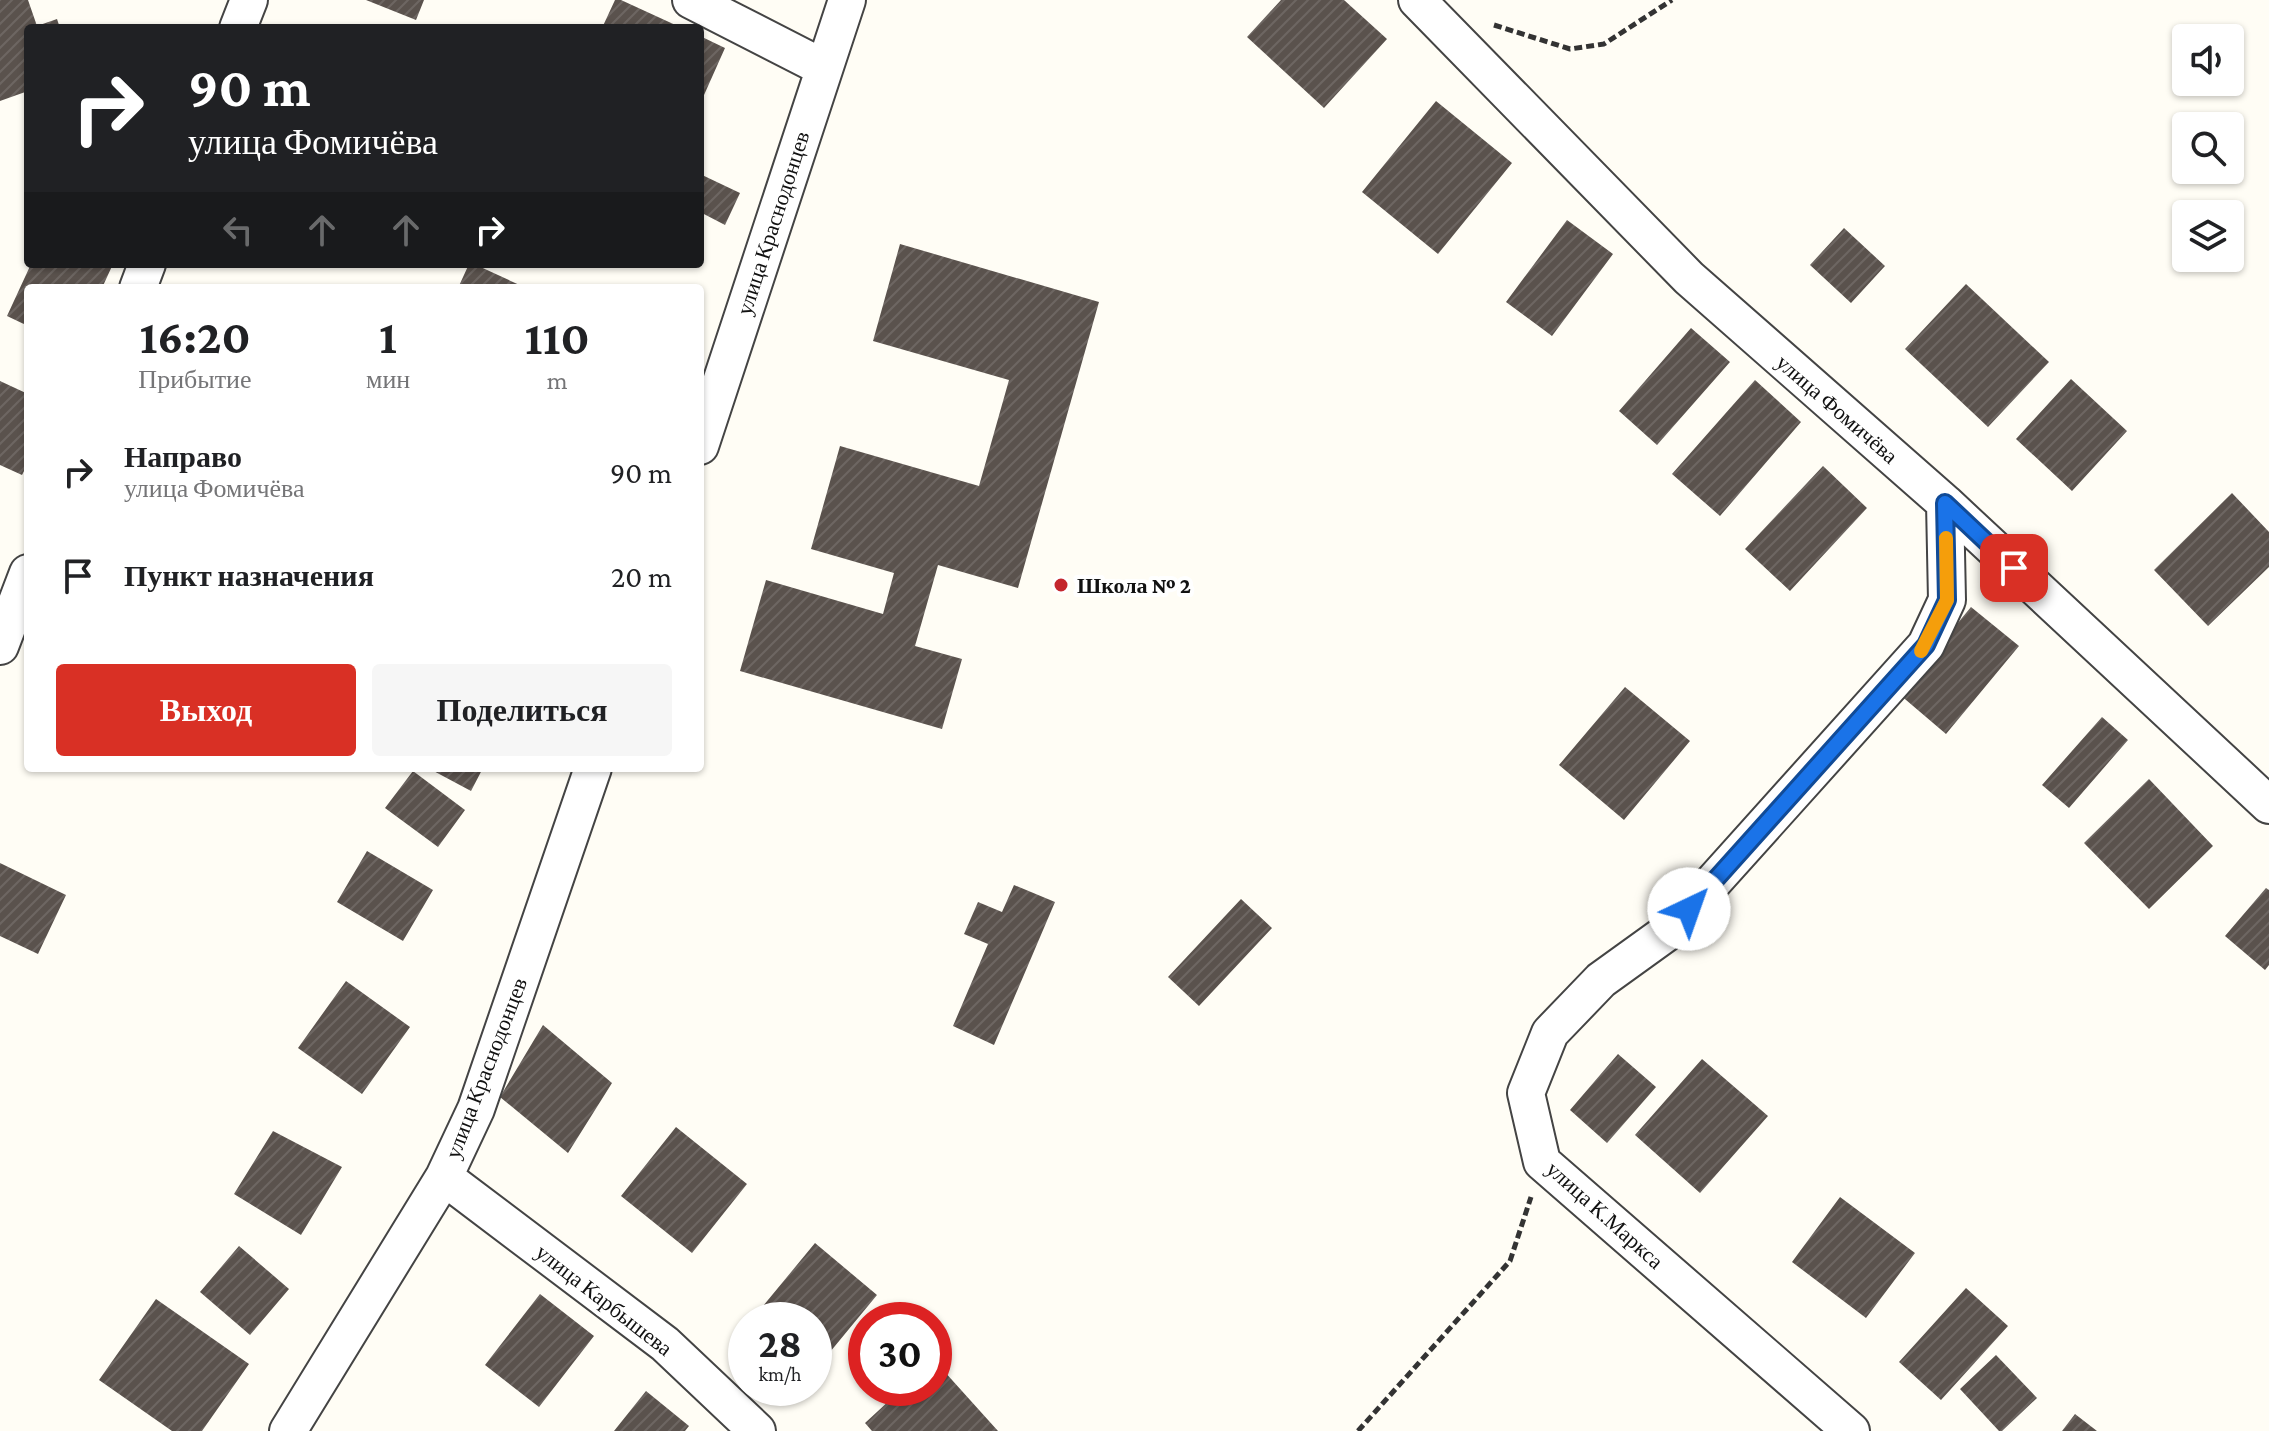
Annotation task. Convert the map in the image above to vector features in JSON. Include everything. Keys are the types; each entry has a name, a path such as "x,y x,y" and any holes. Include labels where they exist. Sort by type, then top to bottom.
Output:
{"street":[{"path":"240,24 249,0"},
{"path":"691,0 824,68"},
{"name":"улица Краснодонцев","path":"704,434 847,0"},
{"name":"улица Фомичёва","path":"1417,0 1689,278 1945,503 2269,805"},
{"name":"улица К.Маркса","path":"1851,1431 1542,1162 1526,1093 1550,1033 1601,980 1669,931 1926,645 1947,600 1945,503"},
{"path":"0,646 24,583"},
{"name":"улица Краснодонцев","path":"288,1431 444,1177 476,1109 592,772"},
{"name":"улица Карбышева","path":"444,1177 665,1344 757,1431"}],"path":[{"path":"1479,21 1570,49 1604,44 1672,0"},
{"path":"1358,1431 1510,1261 1542,1162"}],"building":[{"path":"0,0 28,0 36,24 24,24 24,92 0,101"},
{"path":"366,0 424,0 416,20"},
{"path":"615,0 621,0 673,24 604,24"},
{"path":"1281,0 1344,0 1387,39 1324,108 1247,37"},
{"path":"704,38 725,48 704,95"},
{"path":"1436,101 1512,163 1438,254 1362,192"},
{"path":"704,176 740,193 725,225 704,214"},
{"path":"1567,220 1613,254 1552,336 1506,302"},
{"path":"1844,228 1885,266 1851,303 1810,265"},
{"path":"900,244 1099,302 1018,588 938,565 915,646 962,659 942,729 740,671 766,580 883,614 894,573 811,549 840,446 979,486 1009,380 873,341"},
{"path":"29,268 111,268 104,284 24,284 24,324 7,316"},
{"path":"467,268 483,268 517,284 460,284"},
{"path":"1966,284 2049,362 1988,427 1905,349"},
{"path":"1691,328 1730,362 1657,445 1619,411"},
{"path":"2071,379 2127,431 2072,491 2016,439"},
{"path":"1755,380 1801,422 1720,516 1672,474"},
{"path":"0,381 24,392 24,471 22,475 0,465"},
{"path":"1823,466 1867,508 1790,591 1745,549"},
{"path":"2232,493 2269,532 2269,567 2208,626 2154,570"},
{"path":"1971,607 2019,646 1946,734 1899,694"},
{"path":"1625,687 1690,741 1624,820 1559,765"},
{"path":"2102,717 2128,740 2069,808 2042,785"},
{"path":"414,772 465,810 438,847 385,808"},
{"path":"435,772 481,772 471,791"},
{"path":"2149,779 2213,846 2149,909 2084,843"},
{"path":"367,851 433,890 403,941 337,902"},
{"path":"0,863 66,895 38,954 0,936"},
{"path":"1014,885 1055,902 994,1045 953,1026 988,944 964,934 978,902 1002,912"},
{"path":"2266,888 2269,890 2269,965 2265,970 2225,936"},
{"path":"1241,899 1272,928 1199,1006 1168,977"},
{"path":"346,981 410,1027 362,1094 298,1048"},
{"path":"543,1025 612,1083 568,1153 500,1097"},
{"path":"1618,1054 1656,1087 1607,1143 1570,1110"},
{"path":"1702,1059 1768,1116 1700,1193 1635,1135"},
{"path":"676,1127 747,1184 692,1253 621,1196"},
{"path":"273,1131 342,1167 301,1235 234,1194"},
{"path":"1840,1197 1915,1253 1866,1318 1792,1262"},
{"path":"815,1243 877,1295 871,1302 848,1302 848,1330 832,1350 832,1302 766,1302"},
{"path":"239,1246 289,1289 250,1335 200,1292"},
{"path":"1966,1288 2008,1326 1941,1400 1899,1362"},
{"path":"540,1294 594,1336 539,1407 485,1365"},
{"path":"156,1299 249,1364 202,1431 172,1431 99,1380"},
{"path":"1996,1355 2037,1398 2002,1431 1960,1389"},
{"path":"952,1380 998,1431 872,1431 865,1423 883,1406 952,1406"},
{"path":"646,1391 689,1426 685,1431 614,1431"},
{"path":"2075,1414 2097,1431 2062,1431"}],"slow traffic":[{"path":"1921,651 1947,600 1946,538"}],"place":[{"name":"Школа № 2","path":"1061,585"}],"route":[{"path":"1689,909 1926,645 1947,600 1945,503 2014,568"}]}
